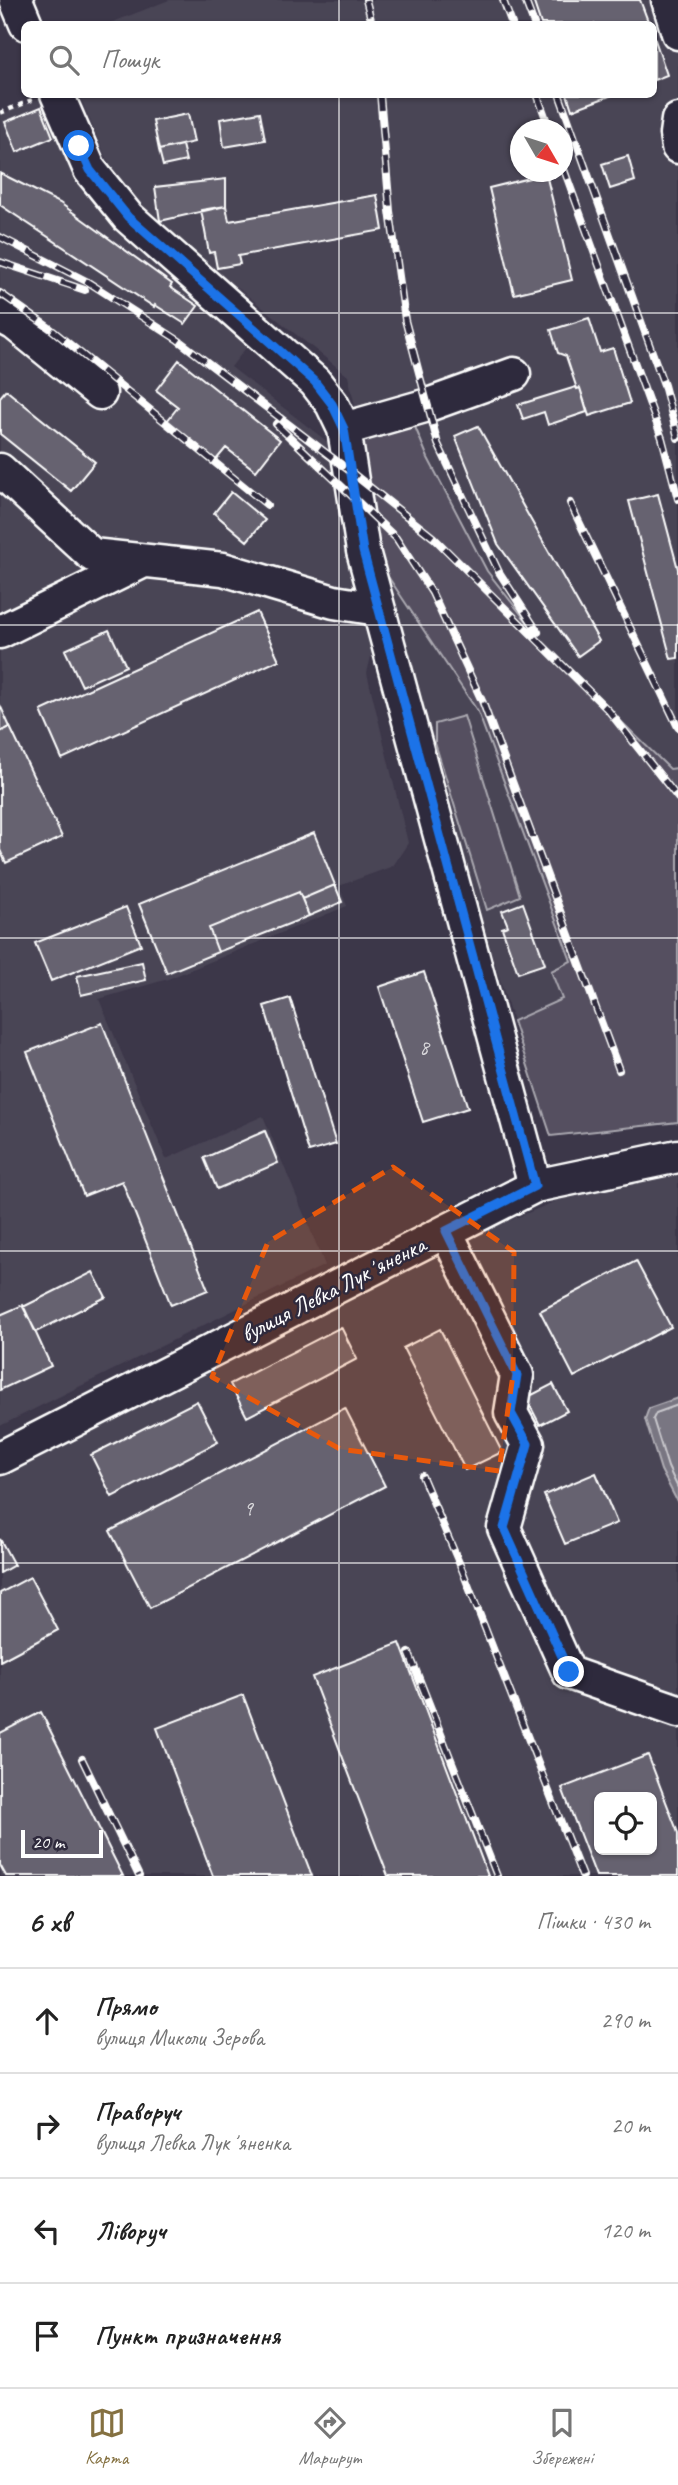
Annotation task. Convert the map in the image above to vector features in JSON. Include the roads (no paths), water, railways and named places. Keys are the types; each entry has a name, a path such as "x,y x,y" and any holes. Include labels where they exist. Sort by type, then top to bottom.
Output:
{"street":[{"path":"16,0 25,21"},
{"path":"668,0 678,33"},
{"path":"52,98 90,170 128,217 315,382 332,404 344,429 363,551 535,1186"},
{"path":"678,120 678,147"},
{"path":"0,316 15,324 100,393"},
{"path":"344,429 428,405 514,374"},
{"path":"0,470 92,555 223,569 334,602 379,610"},
{"path":"0,632 144,561"},
{"name":"вулиця Левка Лукʼяненка","path":"0,1458 535,1186 678,1156"},
{"path":"446,1231 517,1375 511,1413 528,1444 504,1528 569,1672 678,1711"}],"water":[{"path":"678,1398 678,1503 661,1470 645,1419 649,1408"}],"railway":[{"path":"366,0 371,21"},
{"path":"503,0 511,21"},
{"path":"525,0 533,21"},
{"path":"380,98 390,211 405,320 438,444 499,572 538,632"},
{"path":"538,98 546,119"},
{"path":"560,98 664,385 678,438"},
{"path":"569,182 662,438 678,499"},
{"path":"0,237 88,282 178,340 434,538 608,710 678,798"},
{"path":"0,262 85,290"},
{"path":"0,293 51,329 267,505"},
{"path":"276,424 396,538 432,593 483,703 619,1070"},
{"path":"570,503 678,727"},
{"path":"422,1476 463,1572 582,1876"},
{"path":"409,1653 497,1876"},
{"path":"82,1759 139,1876"}]}
